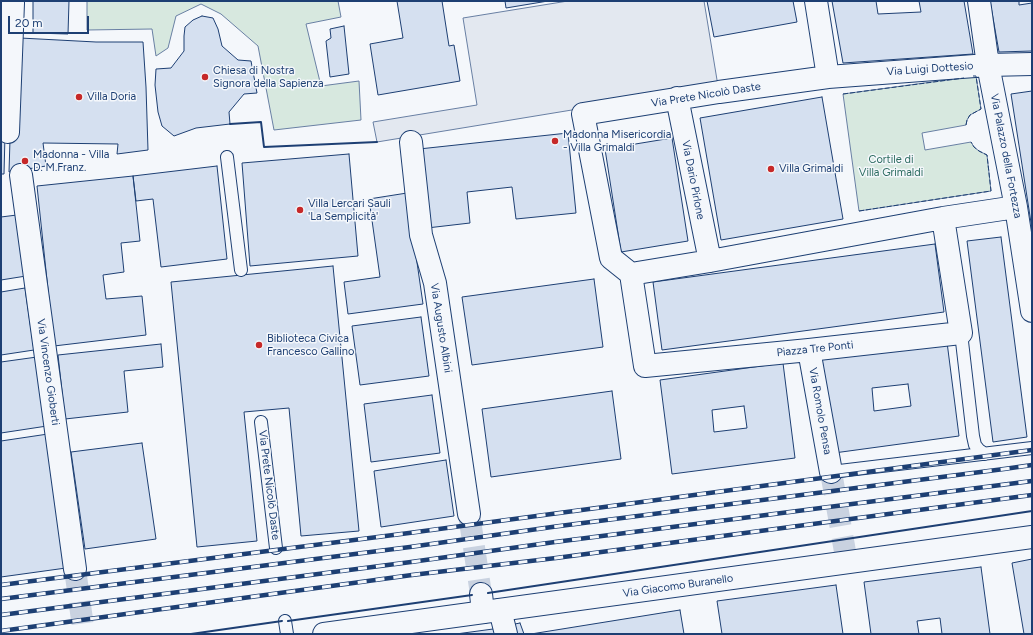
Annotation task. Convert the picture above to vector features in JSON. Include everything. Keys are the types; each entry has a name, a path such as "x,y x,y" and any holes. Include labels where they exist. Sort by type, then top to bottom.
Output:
{"street":[{"path":"8,132 11,1"},
{"path":"816,1 828,77"},
{"name":"Via Palazzo della Fortezza","path":"979,1 988,65 1016,207 1032,311"},
{"name":"Via Luigi Dottesio","path":"828,77 988,65 1032,64"},
{"name":"Via Prete Nicolò Daste","path":"631,274 611,258 583,114 678,98 828,77"},
{"name":"Via Dario Pirlone","path":"678,98 710,261"},
{"name":"Via Augusto Albini","path":"411,142 421,235 435,283 469,514"},
{"name":"Via Vincenzo Gioberti","path":"21,175 75,569"},
{"path":"631,274 943,218 1016,207"},
{"path":"943,218 961,333"},
{"name":"Piazza Tre Ponti","path":"631,274 645,366 961,333"},
{"name":"Via Romolo Pensa","path":"809,350 830,472"},
{"name":"Via Giacomo Buranello","path":"324,634 488,605 1032,537"},
{"path":"488,605 506,634"}],"lane":[{"path":"227,157 241,270"},
{"path":"961,333 974,445 985,454"},
{"name":"Via Prete Nicolò Daste","path":"261,422 276,548"},
{"path":"830,472 1032,448"},
{"path":"285,621 287,634"}],"green space":[{"path":"87,1 338,1 341,17 306,24 321,86 359,81 361,120 274,130 258,46 221,14 201,4 176,16 168,48 156,56 152,29 87,30"},
{"name":"Cortile di Villa Grimaldi","path":"976,76 981,109 970,115 966,125 922,133 925,150 971,142 974,147 987,155 991,191 859,211 843,94"}],"shaded area":[{"path":"568,1 704,1 718,86 377,142 373,122 477,105 463,18"}],"building":[{"path":"33,1 69,1 68,34 33,33"},
{"path":"397,1 442,1 449,46 454,45 460,81 378,95 370,44 403,38"},
{"path":"505,1 548,1 506,8"},
{"path":"707,1 793,1 797,22 714,37"},
{"path":"832,1 876,1 878,14 921,12 919,1 964,1 973,54 843,63"},
{"path":"990,1 1019,1 1019,5 1032,3 1032,51 999,52"},
{"name":"Chiesa di Nostra Signora della Sapienza","path":"202,16 213,18 218,29 222,46 238,60 251,61 257,93 244,94 229,112 230,124 196,128 174,136 162,126 158,112 155,85 156,69 171,68 184,51 185,27 193,20"},
{"path":"344,26 349,74 330,77 326,41 331,38 330,29"},
{"name":"Villa Doria","path":"20,38 96,42 143,42 148,150 117,154 118,144 43,143 46,166 9,172 11,107"},
{"path":"1032,91 1032,229 1011,94"},
{"name":"Villa Grimaldi","path":"822,97 843,219 721,240 700,118"},
{"path":"568,133 576,213 516,219 512,187 467,192 470,223 427,228 419,149"},
{"path":"5,135 4,174 1,174 1,136"},
{"path":"672,138 688,241 621,252 605,149"},
{"name":"Villa Lercari Sauli 'La Semplicità'","path":"349,154 358,256 250,266 242,163"},
{"path":"217,166 227,259 161,267 153,199 136,201 133,176"},
{"path":"133,176 140,241 121,243 124,272 103,275 106,299 142,296 146,335 54,346 37,186"},
{"path":"407,193 423,304 348,314 344,282 380,277 369,199"},
{"path":"17,215 26,276 1,280 1,217"},
{"path":"1001,237 1027,437 993,442 967,241"},
{"path":"935,244 944,312 662,350 653,282"},
{"name":"Biblioteca Civica Francesco Gallino","path":"333,266 359,531 301,536 289,408 244,412 257,541 197,547 171,282"},
{"path":"594,279 603,347 472,365 462,297"},
{"path":"25,288 34,350 1,355 1,292"},
{"path":"421,317 429,376 360,385 352,326"},
{"path":"947,342 959,436 834,453 822,359","holes":["908,384 911,406 874,411 872,388"]},
{"path":"161,344 163,367 124,371 128,412 65,419 58,355"},
{"path":"37,357 47,426 1,433 1,362"},
{"path":"783,363 795,458 672,474 660,380","holes":["744,406 747,428 714,432 712,410"]},
{"path":"612,391 621,459 491,477 482,409"},
{"path":"432,395 440,453 371,462 364,404"},
{"path":"48,434 66,568 1,577 1,441"},
{"path":"142,443 156,539 85,549 71,452"},
{"path":"446,460 454,516 381,527 374,471"},
{"path":"1032,559 1032,634 1024,634 1012,563"},
{"path":"981,567 990,634 942,634 940,618 917,621 919,634 871,634 864,582"},
{"path":"836,585 843,634 722,634 717,601"},
{"path":"680,610 684,634 531,634"},
{"path":"520,623 524,634 512,634 510,625"},
{"path":"500,628 502,634 456,634 493,629"}],"tunnel":[{"path":"831,472 847,563"},
{"path":"469,514 481,594"},
{"path":"75,569 84,634"}],"railway":[{"path":"1,585 409,533 1032,450"},
{"path":"1,599 1032,465"},
{"path":"1,615 1032,481"},
{"path":"1,631 412,575 556,558 1032,495"}],"fence":[{"path":"966,125 970,115 981,109 976,76 973,76"},
{"path":"843,94 964,78"},
{"path":"859,211 991,191 987,155 974,147 971,142"}],"wall":[{"path":"230,124 261,122 264,147 377,142"},
{"path":"488,593 1032,511"},
{"path":"288,621 472,595"},
{"path":"191,634 282,621"}],"place":[{"name":"Chiesa di Nostra Signora della Sapienza","path":"205,77"},
{"name":"Villa Doria","path":"79,97"},
{"name":"Madonna Misericordia - Villa Grimaldi","path":"555,141"},
{"name":"Madonna - Villa D. M.Franz.","path":"25,161"},
{"name":"Villa Grimaldi","path":"771,169"},
{"name":"Villa Lercari Sauli 'La Semplicità'","path":"300,210"},
{"name":"Biblioteca Civica Francesco Gallino","path":"259,345"}]}
